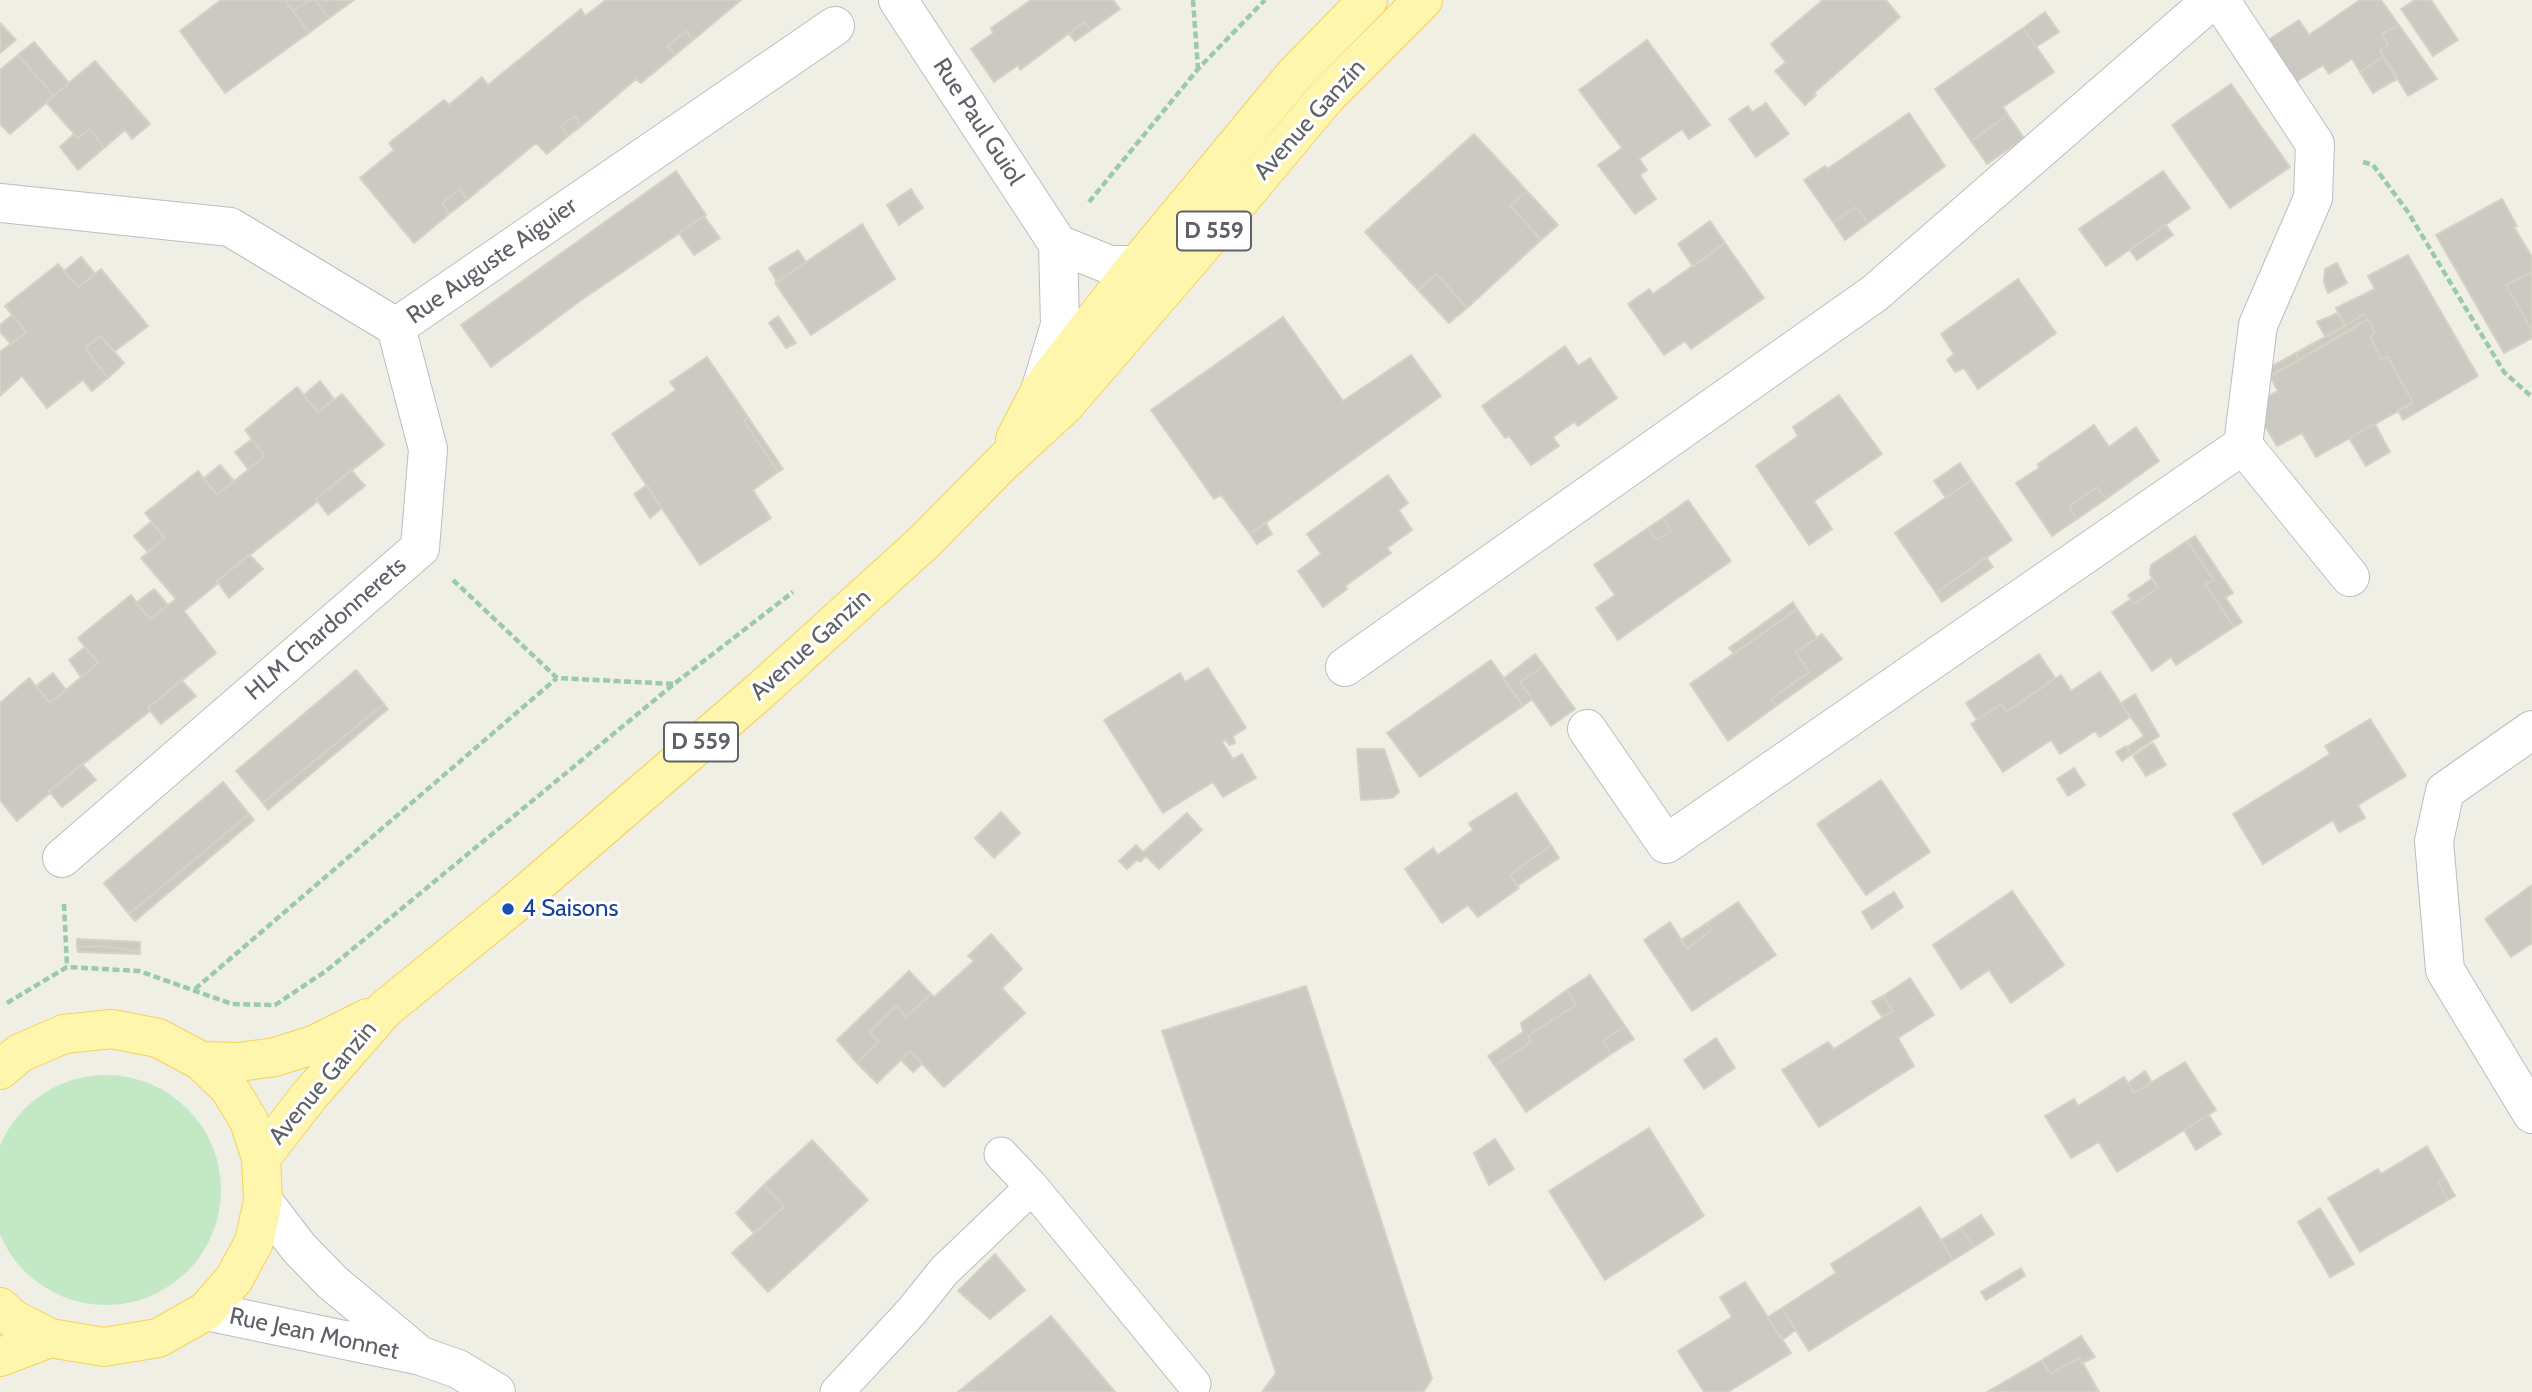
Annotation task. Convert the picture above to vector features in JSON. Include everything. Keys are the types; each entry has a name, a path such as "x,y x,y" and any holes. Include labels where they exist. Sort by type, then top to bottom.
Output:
{"main road":[{"name":"Avenue Ganzin","path":"1003,461 1041,389 1137,265 1295,74 1368,0"},
{"name":"Avenue Ganzin","path":"261,1158 309,1096 385,1009 508,909 759,692 923,543 1003,461 1065,405 1326,97 1423,0"},
{"name":"Avenue Ganzin","path":"201,1062 239,1062 275,1057 316,1044 385,1009"},
{"path":"0,1070 20,1053 64,1034 112,1029 159,1038 201,1062 229,1088 249,1121 261,1158 263,1201 254,1242 234,1279 206,1311 158,1338 104,1347 50,1338 13,1319 0,1307"},
{"path":"0,1357 50,1338"}],"street":[{"name":"Rue Paul Guiol","path":"898,0 1058,244"},
{"path":"1345,667 1875,293 2212,0"},
{"path":"2220,0 2315,144 2313,198 2258,325 2243,445 2350,576"},
{"name":"Rue Auguste Aiguier","path":"0,203 230,227 396,327 835,26"},
{"path":"1041,389 1060,325 1058,244 1110,265 1137,265 1195,254"},
{"name":"HLM Chardonnerets","path":"62,858 420,548 428,449 396,327"},
{"path":"1587,729 1666,844 2243,445"},
{"path":"2532,730 2445,790 2434,841 2445,970 2532,1114"},
{"name":"Rue Jean Monnet","path":"263,1201 299,1248 332,1282 421,1356"},
{"name":"Rue Jean Monnet","path":"206,1311 421,1356 458,1369 496,1392"}],"lane":[{"path":"1001,1154 1194,1384"},
{"path":"837,1392 912,1311 944,1271 1032,1188"}],"path":[{"path":"1193,0 1198,69"},
{"path":"1088,203 1198,69 1265,0"},
{"path":"2315,144 2373,166 2408,212 2504,372 2532,397"},
{"path":"420,548 557,678 674,684"},
{"path":"0,1007 67,967 139,971 232,1004 275,1004 326,971 674,684 803,584"},
{"path":"195,989 557,678"},
{"path":"62,858 67,967"}],"green space":[{"path":"95,1075 117,1075 150,1083 188,1108 213,1146 219,1167 219,1213 213,1234 188,1272 150,1297 117,1305 95,1305 62,1297 24,1272 -1,1234 -9,1201 -9,1179 -1,1146 24,1108 62,1083"}],"building":[{"path":"221,0 285,0 309,33 225,93 180,31"},
{"path":"285,0 310,0 293,11"},
{"path":"310,0 315,0 329,18 309,33 293,11"},
{"path":"315,0 354,0 329,18"},
{"path":"606,0 741,0 693,40 686,31 668,46 675,55 641,83 636,79 581,126 575,116 561,126 568,136 547,154 536,143 467,200 460,189 442,203 449,214 414,243 360,178 394,150 389,143 444,100 449,105 482,77 488,85 581,9 585,16"},
{"path":"1031,0 1113,0 1120,9 1091,30 1084,22 1020,70 1018,65 994,82 971,49 993,33 991,28"},
{"path":"1823,0 1886,0 1900,17 1814,93 1816,95 1805,105 1775,71 1786,62 1771,44"},
{"path":"2360,0 2381,0 2399,25 2382,34 2388,45 2380,50 2383,57 2360,72 2352,59 2329,74 2323,65 2296,82 2268,40 2299,20 2309,35"},
{"path":"2415,0 2431,0 2458,40 2433,56 2401,9"},
{"path":"2045,12 2059,32 2036,47 2023,28"},
{"path":"1084,22 1091,30 1075,41 1069,34"},
{"path":"0,23 16,40 0,53"},
{"path":"2399,25 2437,79 2408,96 2380,50 2388,45 2382,34"},
{"path":"2023,28 2054,72 2003,107 2008,115 1971,141 1935,89"},
{"path":"686,31 693,40 675,55 668,46"},
{"path":"1647,40 1710,125 1689,139 1682,129 1639,159 1647,170 1640,175 1656,199 1635,214 1598,165 1622,148 1579,90"},
{"path":"34,42 69,83 54,96 18,55"},
{"path":"18,55 54,96 10,134 0,124 0,70"},
{"path":"2383,57 2397,79 2373,93 2360,72"},
{"path":"95,61 150,124 132,139 125,130 104,148 90,129 78,138 46,102"},
{"path":"2231,84 2290,167 2230,208 2172,125"},
{"path":"1766,103 1789,134 1756,157 1729,119 1748,106 1752,112"},
{"path":"1909,113 1945,166 1868,223 1856,207 1833,222 1804,180 1825,166 1827,169"},
{"path":"2008,115 2024,138 1987,164 1971,141"},
{"path":"575,116 581,126 568,136 561,126"},
{"path":"90,129 104,148 78,170 60,147 74,134 78,138"},
{"path":"1474,134 1527,191 1510,205 1541,240 1467,308 1437,274 1418,290 1365,232"},
{"path":"676,171 706,215 580,301 491,367 461,325"},
{"path":"2163,171 2190,208 2106,266 2079,229"},
{"path":"460,189 467,200 449,214 442,203"},
{"path":"911,189 923,208 899,225 887,205"},
{"path":"1527,191 1558,225 1541,240 1510,205"},
{"path":"2502,199 2517,226 2514,227 2532,257 2532,272 2506,285 2532,331 2532,338 2504,353 2436,235"},
{"path":"1856,207 1868,223 1845,240 1833,222"},
{"path":"704,216 720,238 694,255 679,233"},
{"path":"1710,221 1725,243 1693,267 1678,244"},
{"path":"862,224 895,279 811,335 775,283"},
{"path":"2166,225 2173,235 2137,260 2130,250"},
{"path":"1725,243 1764,298 1691,349 1685,341 1664,355 1628,304 1649,289 1653,294"},
{"path":"798,250 806,262 777,282 769,268"},
{"path":"2408,255 2478,376 2403,420 2398,410 2413,403 2388,357 2381,360 2370,337 2375,333 2368,319 2364,314 2345,326 2336,308 2375,289 2368,276"},
{"path":"81,257 95,274 78,287 64,271"},
{"path":"2337,263 2347,283 2328,293 2324,282 2325,269"},
{"path":"58,264 78,287 101,269 148,326 115,351 100,336 85,348 108,378 92,391 83,380 47,408 22,376 0,396 0,352 26,332 5,306"},
{"path":"2532,272 2532,331 2506,285"},
{"path":"1437,274 1467,308 1449,323 1418,290"},
{"path":"2018,279 2056,333 1978,389 1964,368 1955,372 1947,360 1954,354 1941,334"},
{"path":"2338,313 2345,326 2325,336 2317,322"},
{"path":"2364,314 2368,319 2348,332 2345,326"},
{"path":"12,315 26,332 11,344 0,332 0,325"},
{"path":"778,316 796,343 786,348 769,323"},
{"path":"1283,317 1343,401 1411,355 1441,396 1250,534 1221,495 1214,499 1151,410"},
{"path":"2368,319 2375,333 2370,337 2381,360 2388,357 2413,403 2316,457 2302,433 2277,446 2252,405 2278,391 2270,376"},
{"path":"2345,326 2348,332 2299,360 2296,353"},
{"path":"100,336 124,363 108,378 85,348"},
{"path":"1565,346 1578,366 1590,358 1617,398 1578,426 1574,422 1553,437 1559,446 1531,465 1509,436 1505,438 1482,406"},
{"path":"2296,353 2299,360 2270,376 2267,369"},
{"path":"707,357 748,417 744,421 778,472 753,490 771,518 700,565 612,434 676,390 670,382"},
{"path":"320,381 334,399 318,412 304,395"},
{"path":"297,387 318,412 342,394 384,445 184,611 216,653 148,708 150,711 49,791 51,792 17,821 0,800 0,703 29,678 50,703 66,690 98,663 78,638 131,595 150,619 176,599 141,558 165,538 145,513 198,471 217,495 265,456 245,430"},
{"path":"1839,395 1882,454 1814,501 1832,529 1809,545 1756,466 1798,436 1793,427"},
{"path":"748,417 783,469 778,472 744,421"},
{"path":"2375,424 2390,452 2366,466 2349,438"},
{"path":"2094,425 2109,447 2136,427 2159,461 2106,499 2097,487 2069,506 2077,519 2052,536 2016,483 2039,468 2038,464"},
{"path":"252,439 265,456 248,469 235,452"},
{"path":"1960,463 1971,480 1946,498 1934,481"},
{"path":"220,465 234,481 217,495 204,478"},
{"path":"351,470 365,486 328,515 316,499"},
{"path":"1388,475 1408,503 1399,510 1412,530 1387,548 1391,553 1345,586 1347,589 1323,607 1298,571 1321,554 1307,534"},
{"path":"1971,480 2012,540 1936,593 1895,533"},
{"path":"647,485 662,508 650,518 634,494"},
{"path":"2097,487 2106,499 2077,519 2069,506"},
{"path":"1688,500 1731,561 1618,640 1596,608 1615,595 1594,565 1648,528 1656,540 1671,531 1663,518"},
{"path":"1663,518 1671,531 1656,540 1648,528"},
{"path":"151,522 165,538 148,552 134,536"},
{"path":"1266,523 1272,534 1257,544 1250,534"},
{"path":"2195,536 2233,593 2225,597 2242,622 2234,627 2205,584 2214,580 2187,541"},
{"path":"2187,541 2214,580 2205,584 2234,627 2176,665 2171,657 2152,671 2112,612 2130,600 2134,604 2158,588 2150,574 2151,565"},
{"path":"249,554 263,569 229,598 217,581"},
{"path":"1986,557 1993,567 1942,602 1936,593"},
{"path":"2152,579 2158,588 2134,604 2128,595"},
{"path":"154,589 168,605 150,619 136,603"},
{"path":"1793,602 1797,609 1734,654 1729,648"},
{"path":"1797,609 1817,638 1796,652 1809,672 1771,699 1776,706 1728,741 1690,684"},
{"path":"1822,634 1842,659 1776,706 1771,699 1809,672 1796,652"},
{"path":"85,647 98,663 81,677 69,660"},
{"path":"1535,654 1544,666 1520,682 1532,699 1523,706 1503,679"},
{"path":"2039,654 2055,678 2006,712 2001,704 1977,720 1966,703"},
{"path":"1491,660 1523,706 1420,777 1387,733"},
{"path":"1544,666 1575,709 1551,726 1520,682"},
{"path":"1208,668 1246,728 1233,736 1235,743 1229,745 1226,740 1222,742 1233,759 1242,754 1256,778 1223,797 1213,782 1163,813 1104,720 1180,673 1185,682"},
{"path":"356,670 384,704 263,803 236,771"},
{"path":"2100,672 2130,717 2100,737 2095,731 2060,754 2051,740 2003,772 1971,724 2001,704 2006,712 2061,675 2071,691"},
{"path":"53,673 66,690 50,703 36,686"},
{"path":"181,680 196,696 161,724 148,708"},
{"path":"2135,694 2159,736 2132,754 2127,747 2144,736 2121,703"},
{"path":"384,704 388,709 268,810 263,803"},
{"path":"2370,719 2406,776 2358,805 2365,818 2339,832 2333,820 2263,864 2233,814 2330,754 2325,746"},
{"path":"2153,743 2166,765 2146,776 2133,756"},
{"path":"2126,746 2132,754 2122,761 2116,752"},
{"path":"1357,749 1384,749 1399,792 1392,798 1361,800"},
{"path":"82,764 96,780 62,807 49,791"},
{"path":"2074,768 2085,785 2068,796 2057,779"},
{"path":"1881,780 1930,852 1866,895 1817,824"},
{"path":"223,782 249,814 129,914 104,883"},
{"path":"1516,793 1551,845 1510,875 1519,888 1478,917 1468,905 1442,923 1405,869 1433,848 1438,855 1473,830 1469,823"},
{"path":"1001,812 1020,833 994,858 975,838"},
{"path":"1187,813 1202,830 1159,869 1146,856 1127,869 1119,861 1136,845 1143,852"},
{"path":"249,814 254,820 135,921 129,914"},
{"path":"1551,845 1559,858 1517,886 1510,875"},
{"path":"2532,885 2532,943 2511,957 2485,919"},
{"path":"2012,891 2064,965 2011,1003 1989,970 1961,989 1933,945"},
{"path":"1894,892 1903,907 1872,929 1862,912"},
{"path":"1738,902 1776,955 1692,1011 1644,940 1670,922 1687,949 1712,930 1707,923"},
{"path":"1707,923 1712,930 1687,949 1681,940"},
{"path":"991,934 1022,969 1002,988 1025,1013 944,1087 910,1051 877,1083 857,1063 879,1042 870,1032 896,1006 906,1017 931,994 934,997 974,961 968,956"},
{"path":"77,939 140,942 140,952 101,946 77,947"},
{"path":"101,946 140,954 78,952 77,947"},
{"path":"909,971 931,994 906,1017 896,1006 870,1032 879,1042 857,1063 837,1040"},
{"path":"1590,975 1625,1026 1603,1041 1611,1054 1526,1112 1495,1066 1530,1043 1529,1035 1576,1005 1567,990"},
{"path":"1910,978 1934,1015 1898,1038 1914,1066 1819,1127 1782,1070 1828,1042 1834,1049 1893,1011 1883,996"},
{"path":"1306,986 1432,1379 1423,1392 1262,1392 1276,1373 1162,1031"},
{"path":"1567,990 1576,1005 1529,1035 1530,1043 1495,1066 1488,1056 1523,1032 1521,1023"},
{"path":"1883,996 1893,1011 1882,1017 1872,1002"},
{"path":"1625,1026 1634,1039 1611,1054 1603,1041"},
{"path":"1716,1038 1735,1068 1704,1089 1684,1060"},
{"path":"910,1051 922,1064 913,1072 901,1060"},
{"path":"2185,1062 2216,1110 2117,1172 2099,1142 2071,1158 2045,1116 2074,1099 2078,1106 2124,1077 2134,1093"},
{"path":"2145,1071 2152,1083 2134,1093 2128,1083"},
{"path":"2209,1115 2221,1134 2196,1150 2184,1130"},
{"path":"1649,1128 1704,1216 1605,1280 1549,1191"},
{"path":"1495,1139 1514,1169 1489,1185 1474,1153"},
{"path":"812,1140 868,1200 768,1292 732,1253 784,1207 764,1185"},
{"path":"2427,1146 2445,1178 2438,1182 2448,1200 2360,1252 2328,1198 2378,1169 2381,1174"},
{"path":"2445,1178 2455,1196 2448,1200 2438,1182"},
{"path":"764,1185 784,1207 754,1233 736,1213"},
{"path":"1920,1207 1953,1260 1809,1351 1782,1308 1836,1273 1831,1264"},
{"path":"2320,1208 2354,1264 2330,1277 2298,1222"},
{"path":"1981,1215 1994,1234 1974,1247 1961,1228"},
{"path":"1961,1228 1974,1247 1953,1260 1941,1240"},
{"path":"995,1254 1025,1290 990,1319 958,1291"},
{"path":"2021,1268 2025,1276 1986,1300 1981,1292"},
{"path":"1745,1282 1791,1353 1728,1392 1704,1392 1678,1351 1732,1317 1720,1297"},
{"path":"1782,1308 1796,1330 1782,1340 1768,1317"},
{"path":"1051,1316 1115,1392 958,1392"},
{"path":"2081,1336 2095,1357 2082,1363 2080,1358 2050,1374 2042,1360"},
{"path":"2080,1358 2099,1392 1987,1392 2042,1360 2050,1374"}],"place":[{"name":"4 Saisons","path":"508,909"}]}
